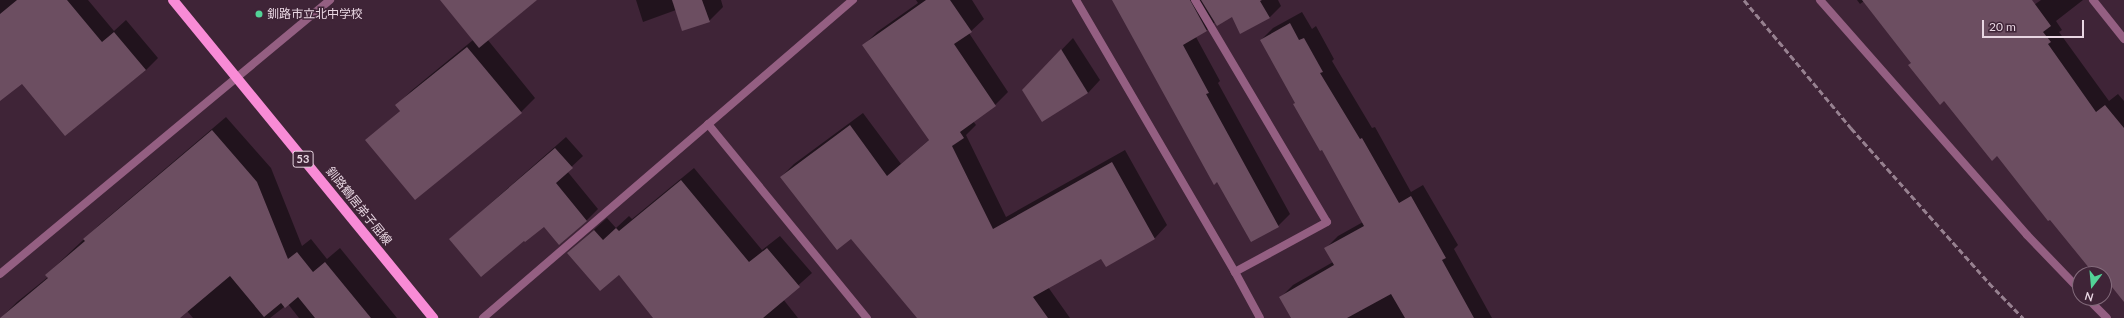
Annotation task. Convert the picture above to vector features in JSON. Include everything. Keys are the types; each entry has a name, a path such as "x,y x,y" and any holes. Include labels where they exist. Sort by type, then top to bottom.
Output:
{"main road":[{"name":"釧路鶴居弟子屈線","path":"173,0 433,318"}],"street":[{"path":"0,274 330,0"},
{"path":"483,318 853,0"},
{"path":"1076,0 1235,272 1260,318"},
{"path":"1195,0 1327,222 1235,272"},
{"path":"1820,0 2027,236 2072,282"},
{"path":"2093,0 2124,39"},
{"path":"708,124 867,318"},
{"path":"2095,306 2107,318"}],"building":[{"path":"17,0 67,0 102,42 114,32 146,70 65,136 22,84 0,101 0,14"},
{"path":"440,0 537,0 479,48"},
{"path":"672,0 702,0 710,22 682,31"},
{"path":"926,0 950,0 972,32 954,44 996,106 960,132 964,138 952,146 993,229 1112,162 1155,239 1106,267 1101,259 1033,297 1048,318 917,318 851,239 837,250 780,177 850,125 887,176 929,140 862,45"},
{"path":"1112,0 1190,0 1207,31 1183,45 1209,93 1206,94 1279,227 1251,242 1217,182 1214,185"},
{"path":"1201,0 1262,0 1260,1 1270,18 1240,34 1232,17 1217,26"},
{"path":"1862,0 2032,0 2051,26 2043,32 2051,42 2048,44 2096,112 2105,105 2124,128 2124,302 2112,287 2112,266 2087,266 2050,220 2048,221 1997,156 1992,161 1944,101 1940,105 1908,65 1911,63"},
{"path":"1290,23 1299,40 1304,38 1323,72 1320,73 1360,139 1362,138 1399,203 1411,196 1446,258 1442,260 1474,318 1405,318 1391,294 1347,318 1291,318 1279,297 1334,265 1324,248 1364,226 1322,150 1320,151 1293,104 1295,103 1260,40"},
{"path":"467,47 522,113 415,200 365,140 400,111 395,105"},
{"path":"1061,49 1088,93 1042,122 1022,90"},
{"path":"212,130 257,182 288,259 297,252 313,272 325,262 371,318 315,318 298,297 285,308 281,303 264,317 230,276 180,318 0,318 48,278 45,275 85,241 83,239"},
{"path":"555,148 573,168 556,183 587,221 559,245 544,227 525,242 524,241 481,277 449,239"},
{"path":"681,180 749,262 767,248 800,287 763,318 653,318 619,275 600,291 567,253 594,230 603,240 616,228 619,231"}],"railway":[{"path":"1744,0 1851,128 1989,283 2023,318"}],"place":[{"name":"釧路市立北中学校","path":"259,14"}]}
